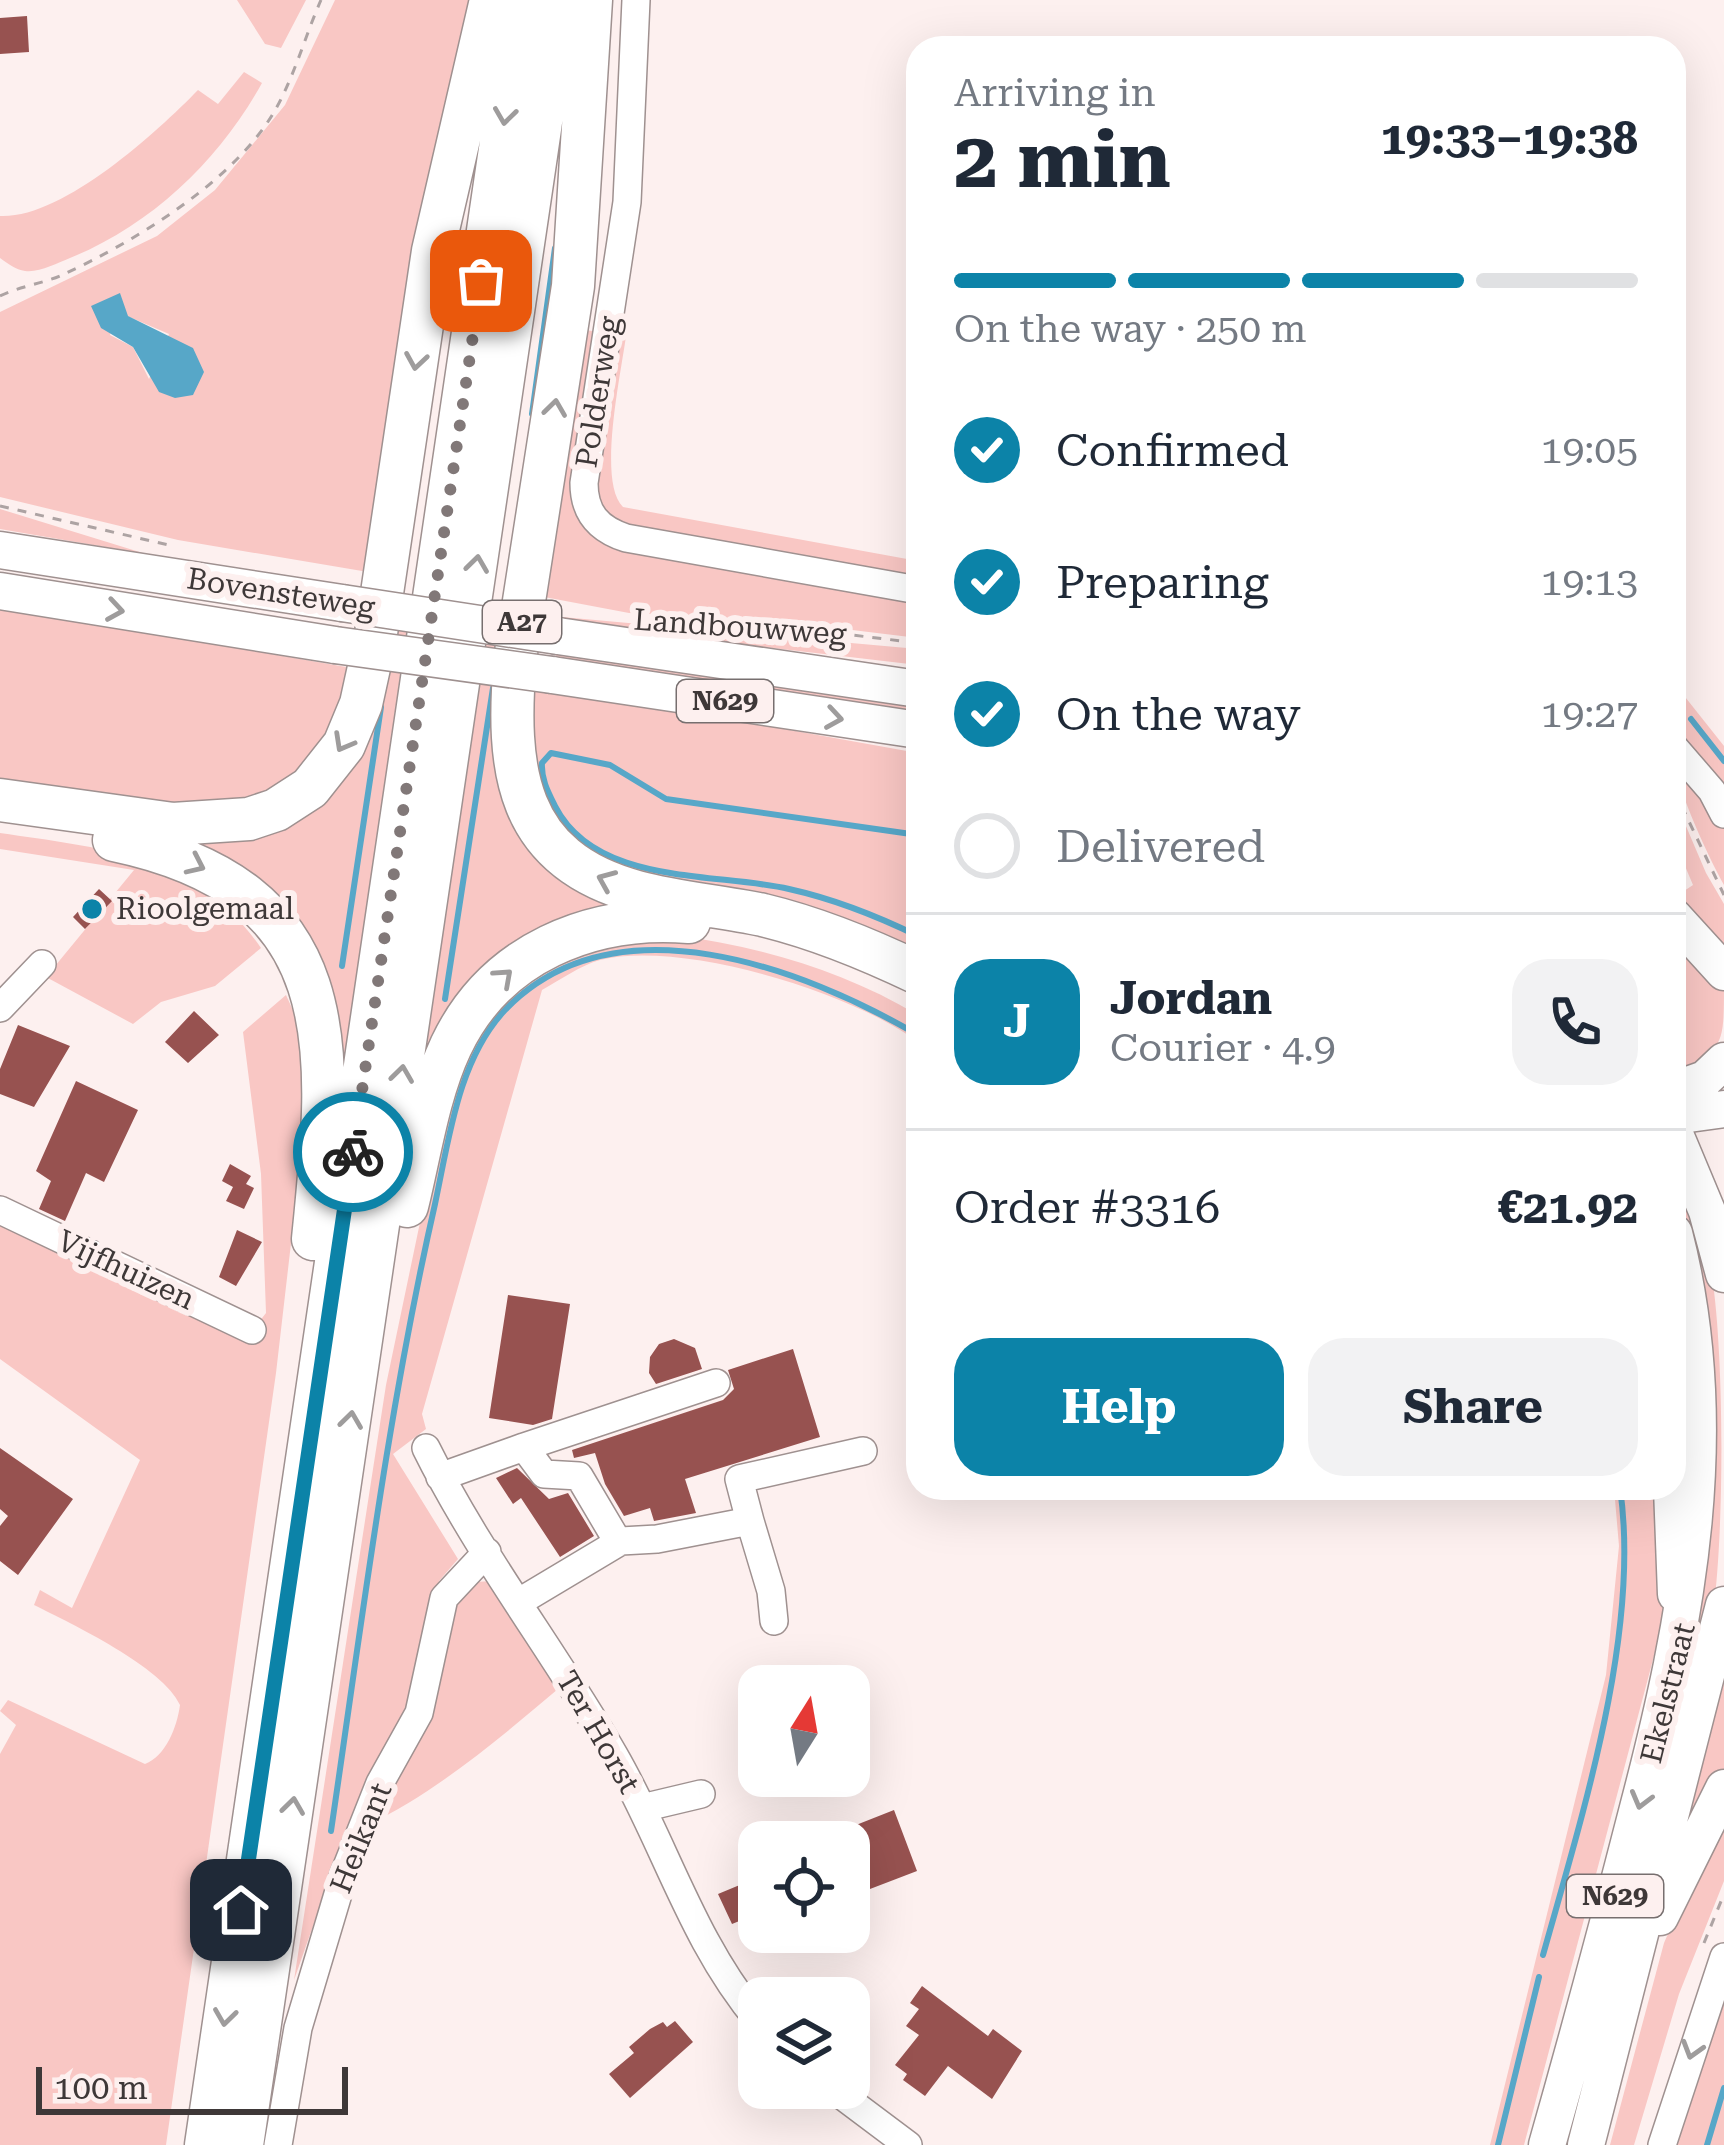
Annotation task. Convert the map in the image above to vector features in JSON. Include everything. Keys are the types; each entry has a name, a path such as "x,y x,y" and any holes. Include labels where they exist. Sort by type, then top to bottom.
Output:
{"highway":[{"path":"0,800 173,824 249,819 276,810 310,788 344,745 361,704 375,640 433,251 491,0"},
{"path":"206,2145 522,0"},
{"name":"A27","path":"242,2145 559,0"},
{"name":"A27","path":"591,0 573,286 515,659 510,721 520,792 533,821 557,850 599,878 639,892 790,922 849,941 906,967"},
{"path":"0,824 161,851 211,872 264,913 309,980 323,1037 325,1108 305,1324 303,1486"},
{"name":"A27","path":"360,1356 451,1045 478,1002 507,971 545,946 580,932 641,920 723,926 814,951 906,993"}],"main road":[{"name":"Bovensteweg","path":"0,550 906,686"},
{"name":"Bovensteweg","path":"0,591 906,730"},
{"path":"1686,930 1724,972"},
{"path":"1686,1086 1705,1079 1724,1061"},
{"path":"1686,1114 1724,1109"},
{"path":"1686,1161 1724,1274"},
{"name":"Ekelstraat","path":"1547,2145 1681,1646 1705,1517 1708,1423 1697,1319 1686,1278"},
{"name":"N629","path":"1673,1500 1681,1646"},
{"name":"Ekelstraat","path":"1586,2145 1724,1605"},
{"name":"N629","path":"1631,1974 1724,1788"}],"street":[{"name":"Polderweg","path":"636,0 627,202 584,483 587,507 600,527 626,538 906,588"},
{"path":"1686,761 1712,791 1724,814"},
{"path":"0,1008 43,964"},
{"name":"Vijfhuizen","path":"0,1210 252,1330"},
{"path":"440,1478 716,1382"},
{"name":"Ter Horst","path":"426,1448 642,1808 703,1938 738,1996"},
{"path":"524,1448 544,1474 579,1476 619,1542"},
{"path":"774,1621 771,1591 740,1479 863,1451"},
{"path":"519,1602 619,1542 750,1521"},
{"name":"Heikant","path":"278,2145 298,2028 344,1874 380,1784 419,1713 444,1598 487,1552"},
{"path":"642,1808 701,1794"},
{"path":"1663,2145 1724,1957"},
{"path":"860,2109 908,2145"}],"path":[{"path":"0,296 57,277 136,237 201,189 248,146 274,111 321,0"},
{"path":"0,286 6,292"},
{"path":"0,506 180,548"},
{"name":"Landbouwweg","path":"675,623 785,627 906,642"},
{"path":"1686,815 1724,896"}],"shaded area":[{"path":"237,0 306,0 281,48 265,44"},
{"path":"335,0 471,0 368,572 178,540 0,497 0,312 157,236 215,190 285,105","holes":["120,294 127,316 169,334 149,379 133,347 110,335"]},
{"path":"244,72 262,83 245,111 204,163 156,208 100,244 42,269 22,270 0,258 0,216 25,213 79,189 133,150 198,90 218,104"},
{"path":"579,329 599,332 582,515 906,593 906,637 770,620 629,613 539,596"},
{"path":"613,334 626,336 611,452 615,494 623,507 906,559 906,582 614,529 590,484"},
{"path":"0,509 146,554 0,529"},
{"path":"0,607 352,668 328,738 285,788 231,809 0,785"},
{"path":"562,617 906,648 906,664 561,623"},
{"path":"389,626 407,629 339,1095 338,1035 184,841 289,810"},
{"path":"486,640 508,643 532,832 735,922 532,947 415,1120"},
{"path":"557,647 906,697 906,712 555,660"},
{"path":"528,683 906,751 906,953 640,877 585,853 540,803"},
{"path":"1686,698 1724,746 1724,800 1686,754"},
{"path":"1686,772 1724,826 1724,885 1686,801"},
{"path":"1686,826 1724,904 1724,962 1686,920 1686,890 1693,885 1686,868"},
{"path":"0,833 110,851 177,875 236,917 261,948 215,986 161,1002 133,1024 46,977 134,870 0,849"},
{"path":"675,935 739,946 830,973 889,999 906,1008 906,1034 810,989 675,957 600,960 542,990 422,1414 426,1429 393,1454 458,1559 439,1581 407,1712 351,1818 294,1980 386,1385 441,1122 486,1014 558,957"},
{"path":"1686,940 1724,984 1721,1033 1703,1059 1686,1071"},
{"path":"286,995 296,1017 306,1080 301,1157 276,1373 166,2145 0,2145 0,1754 16,1725 0,1711 8,1700 145,1764 169,1740 180,1705 136,1662 34,1605 40,1590 72,1608 140,1460 0,1359 0,1222 259,1322 266,1313 261,1174 243,1032"},
{"path":"1686,1203 1712,1276 1719,1348 1720,1523 1715,1597 1575,2145 1559,2145 1650,1810 1687,1649 1704,1504 1705,1432"},
{"path":"1615,1500 1668,1500 1663,1622 1524,2145 1490,2145 1606,1675 1619,1546"},
{"path":"492,1581 558,1689 444,1780 368,1825 452,1598 476,1582"},
{"path":"1724,1656 1724,1777 1673,1871"},
{"path":"1724,1804 1724,1881 1679,1994 1634,2145 1610,2145 1664,1943"},
{"path":"1724,1978 1724,2145 1673,2145"}],"water":[{"path":"120,293 128,316 193,348 204,372 193,395 175,398 159,392 133,347 101,328 91,306"}],"building":[{"path":"27,16 29,52 0,54 0,18"},
{"name":"Rioolgemaal","path":"99,889 112,901 85,929 73,917"},
{"path":"194,1011 219,1035 188,1063 165,1042"},
{"path":"18,1025 70,1046 34,1107 0,1094 0,1069"},
{"path":"76,1081 138,1110 104,1182 86,1173 65,1221 39,1209 51,1181 36,1171"},
{"path":"230,1164 251,1176 246,1184 254,1188 244,1209 226,1201 233,1187 222,1181"},
{"path":"237,1230 262,1242 236,1286 219,1277"},
{"path":"508,1295 570,1304 552,1419 533,1425 489,1418"},
{"path":"674,1339 695,1348 702,1369 656,1384 649,1373 650,1357 659,1344"},
{"path":"793,1349 820,1437 685,1479 696,1513 654,1521 650,1508 624,1516 605,1484 595,1453 574,1458 572,1450 723,1400 734,1389 728,1370"},
{"path":"0,1448 73,1499 18,1575 0,1561 0,1526 8,1516 0,1509"},
{"path":"517,1468 549,1499 568,1493 594,1536 560,1557 521,1498 513,1504 496,1478"},
{"path":"894,1810 917,1871 870,1889 870,1821 866,1821"},
{"path":"738,1886 738,1922 732,1924 718,1894"},
{"path":"922,1986 988,2036 993,2029 1022,2051 992,2099 948,2066 925,2096 903,2080 907,2074 895,2065 919,2035 906,2026 919,2009 910,2003"},
{"path":"675,2021 693,2042 630,2098 609,2074 634,2053 629,2047 650,2029"}],"waterway":[{"path":"532,414 555,248"},
{"path":"445,999 493,688"},
{"path":"342,966 381,707"},
{"path":"1691,719 1724,761"},
{"path":"906,833 666,799 610,765 551,753 542,763 555,806 574,832 598,850 660,871 806,893 906,931"},
{"path":"331,1831 377,1516 418,1281 458,1101 489,1030 505,1010 550,976 600,956 654,950 710,955 766,968 820,987 906,1028"},
{"path":"1543,1955 1590,1784 1615,1662 1622,1602 1621,1500"},
{"path":"1498,2145 1539,1977"},
{"path":"1707,2145 1724,2088"}],"way so far":[{"path":"353,1152 481,281"}],"place":[{"name":"Rioolgemaal","path":"92,909"}],"route":[{"path":"241,1910 353,1152"}]}
